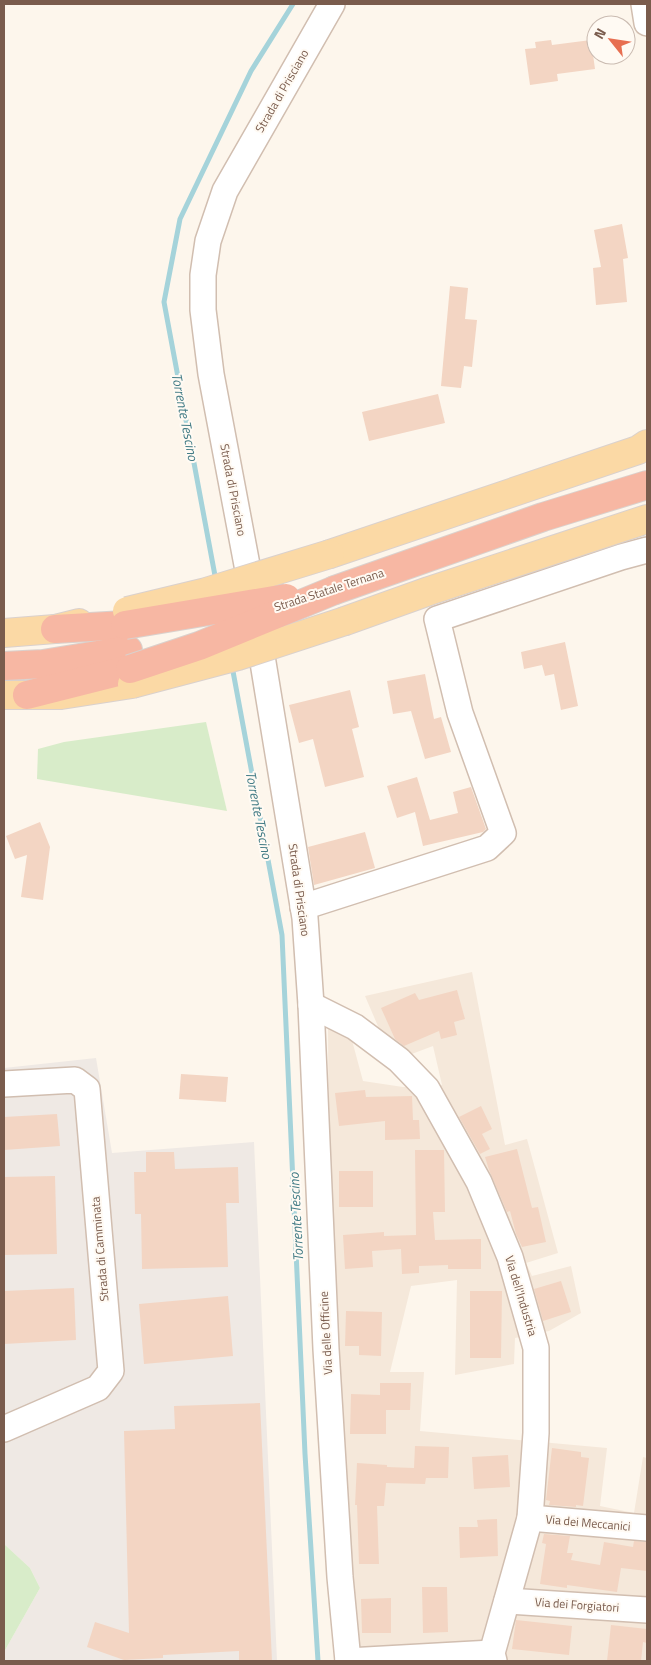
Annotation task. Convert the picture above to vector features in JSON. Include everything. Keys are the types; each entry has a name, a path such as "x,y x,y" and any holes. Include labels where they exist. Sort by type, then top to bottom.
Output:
{"highway":[{"name":"Strada Statale Ternana","path":"4,666 43,664 128,648 335,590 543,517 647,484"},
{"path":"55,629 128,648"},
{"path":"15,695 128,648"}],"main road":[{"path":"128,648 206,592 330,554 638,450 647,444"},
{"path":"128,648 238,656 647,519"},
{"path":"4,633 55,629"}],"street":[{"name":"Strada di Prisciano","path":"311,1005 303,907 247,565 211,374 203,310 203,275 208,241 225,191 332,4"},
{"path":"644,4 647,23"},
{"path":"303,907 487,848 503,833 460,713 438,619 621,557 647,550"},
{"name":"Via dell'Industria","path":"311,1005 355,1027 399,1060 427,1089 479,1182 510,1257 536,1348 536,1433 530,1518 493,1657"},
{"name":"Via delle Officine","path":"311,1005 326,1349 340,1577 348,1661"},
{"name":"Strada di Camminata","path":"4,1084 75,1080 87,1089 111,1371 98,1388 4,1429"},
{"name":"Via dei Meccanici","path":"530,1518 647,1528"},
{"name":"Via dei Forgiatori","path":"507,1601 647,1610"},
{"path":"348,1661 493,1657"}],"shaded area":[{"path":"472,972 505,1145 527,1139 558,1253 526,1263 532,1276 571,1266 581,1313 549,1331 515,1338 514,1364 455,1375 457,1280 411,1286 390,1372 424,1372 420,1431 607,1448 600,1506 634,1513 643,1457 647,1458 647,1661 355,1661 329,1215 328,1025 350,1033 363,1081 403,1087 442,1085 433,1046 393,1061 365,996"},
{"path":"96,1058 112,1153 254,1142 277,1661 4,1661 4,1652 40,1588 30,1568 4,1544 4,1068"}],"green space":[{"path":"206,722 227,811 37,779 38,749 64,742"},
{"path":"4,1544 30,1568 40,1588 4,1652"}],"building":[{"path":"551,40 552,45 586,41 586,65 594,65 595,69 557,74 558,81 530,85 525,49 536,48 535,42"},
{"path":"622,224 628,258 623,259 627,302 596,305 593,268 601,267 594,230"},
{"path":"450,286 468,288 465,319 477,320 472,367 464,366 461,388 441,386"},
{"path":"438,394 445,423 369,441 362,412"},
{"path":"565,642 578,706 561,710 554,674 545,676 542,665 524,669 521,652"},
{"path":"425,674 434,719 441,717 451,752 425,759 411,711 393,714 387,681"},
{"path":"350,690 359,727 352,729 364,777 325,787 313,739 299,743 289,705"},
{"path":"417,777 430,820 458,813 453,792 471,787 486,829 483,832 423,846 415,812 397,818 387,786"},
{"path":"40,822 50,847 43,900 21,897 27,855 15,859 6,836"},
{"path":"365,832 375,868 314,885 308,847"},
{"path":"457,990 465,1019 454,1022 457,1035 441,1039 439,1031 404,1046 395,1039 381,1008 415,993 419,1000"},
{"path":"181,1074 228,1077 226,1102 179,1099"},
{"path":"365,1090 366,1097 412,1096 413,1120 419,1120 420,1139 385,1140 385,1121 339,1126 335,1093"},
{"path":"481,1106 492,1129 482,1134 490,1149 480,1154 459,1117"},
{"path":"57,1114 60,1146 4,1150 4,1117"},
{"path":"517,1149 532,1208 538,1207 546,1242 522,1247 516,1234 510,1211 507,1212 485,1157"},
{"path":"415,1150 444,1150 445,1212 433,1212 435,1240 481,1239 481,1269 448,1269 448,1265 419,1266 419,1273 402,1274 401,1249 372,1251 373,1267 345,1269 343,1235 384,1232 384,1236 416,1235"},
{"path":"146,1152 174,1152 175,1169 238,1167 239,1203 226,1203 228,1267 142,1269 141,1214 135,1214 134,1172 146,1172"},
{"path":"339,1171 373,1171 373,1207 339,1207"},
{"path":"55,1176 57,1254 4,1255 4,1177"},
{"path":"561,1281 571,1312 543,1321 534,1289"},
{"path":"74,1288 76,1340 4,1344 4,1291"},
{"path":"470,1291 502,1291 501,1358 470,1358"},
{"path":"228,1296 233,1356 144,1364 139,1304"},
{"path":"346,1311 382,1312 381,1356 359,1355 359,1346 345,1346"},
{"path":"380,1383 411,1383 410,1410 386,1410 386,1434 350,1434 351,1394 380,1395"},
{"path":"260,1403 272,1661 239,1661 239,1651 163,1655 163,1658 124,1660 87,1647 95,1622 129,1633 124,1431 175,1429 174,1406"},
{"path":"415,1446 449,1447 448,1478 426,1478 425,1484 386,1483 384,1506 377,1506 379,1564 359,1564 357,1505 355,1505 357,1463 414,1468"},
{"path":"552,1448 581,1452 581,1457 589,1458 583,1506 549,1505 550,1501 546,1500"},
{"path":"508,1455 510,1487 474,1489 472,1457"},
{"path":"497,1519 498,1556 460,1558 459,1527 478,1527 477,1520"},
{"path":"544,1534 570,1536 567,1553 573,1553 571,1560 600,1565 604,1542 633,1547 634,1541 647,1542 647,1571 621,1568 617,1592 567,1585 567,1588 540,1584 546,1544 542,1543"},
{"path":"422,1587 447,1587 448,1632 423,1633"},
{"path":"391,1598 391,1633 362,1633 361,1599"},
{"path":"516,1620 572,1626 569,1655 512,1649"},
{"path":"611,1625 647,1629 647,1643 643,1642 641,1661 607,1661"}],"waterway":[{"name":"Torrente Tescino","path":"216,581 164,302 180,219 251,71 293,4"},
{"name":"Torrente Tescino","path":"232,666 282,935 305,1454 318,1661"}]}
